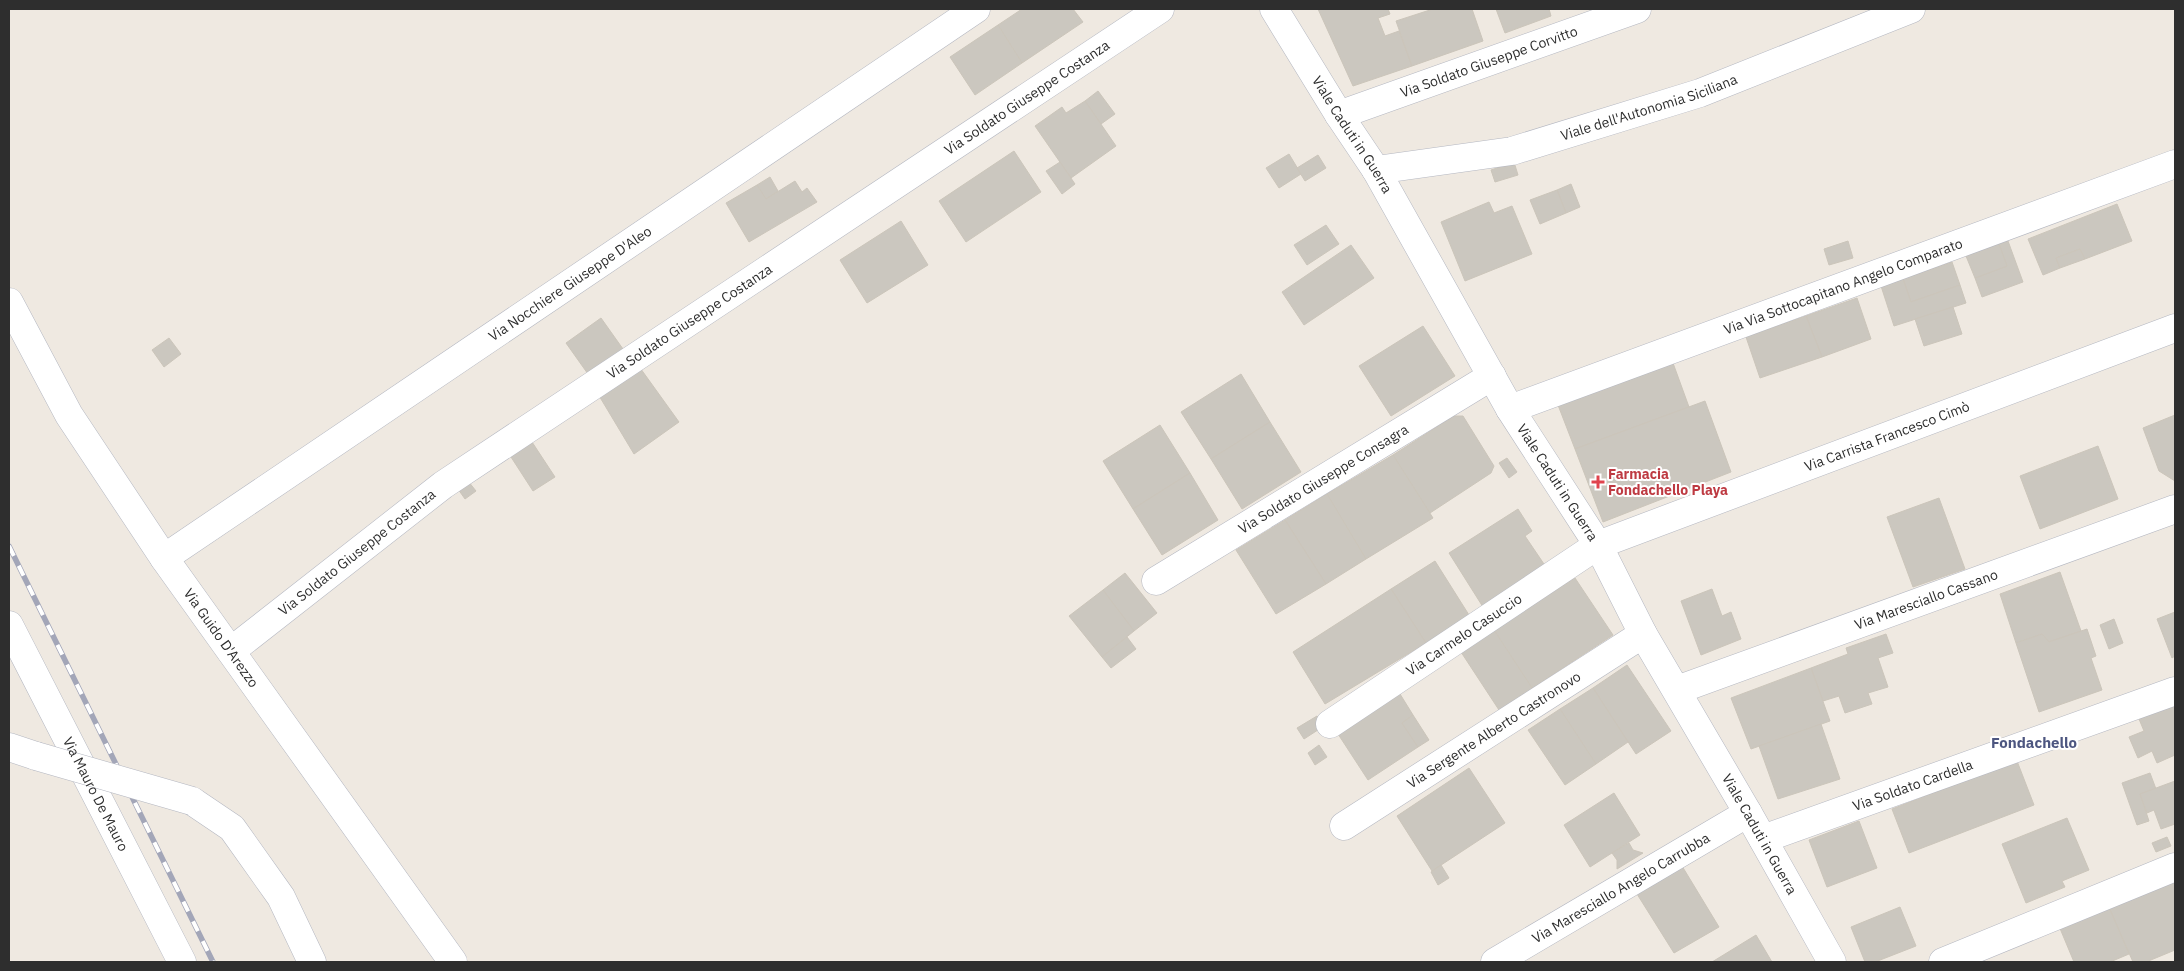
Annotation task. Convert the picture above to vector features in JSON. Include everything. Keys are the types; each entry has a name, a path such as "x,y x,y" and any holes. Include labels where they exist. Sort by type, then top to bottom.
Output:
{"street":[{"name":"Via Nocchiere Giuseppe D'Aleo","path":"164,558 976,9"},
{"name":"Via Soldato Giuseppe Costanza","path":"231,651 443,485 1160,9"},
{"name":"Viale Caduti in Guerra","path":"1274,9 1339,115 1376,170 1510,410 1598,545 1643,634 1748,813 1832,962"},
{"name":"Via Soldato Giuseppe Corvitto","path":"1339,115 1638,9"},
{"name":"Viale dell'Autonomia Siciliana","path":"1376,170 1512,151 1700,93 1912,9"},
{"name":"Via Via Sottocapitano Angelo Comparato","path":"1510,410 2175,164"},
{"name":"Via Guido D'Arezzo","path":"9,302 68,415 164,558 453,962"},
{"name":"Via Carrista Francesco Cimò","path":"1598,545 2175,328"},
{"name":"Via Soldato Giuseppe Consagra","path":"1156,581 1492,376"},
{"name":"Via Maresciallo Cassano","path":"1677,690 2175,509"},
{"name":"Via Carmelo Casuccio","path":"1330,724 1598,545"},
{"name":"Via Mauro De Mauro","path":"9,625 182,962"},
{"name":"Via Sergente Alberto Castronovo","path":"1344,826 1643,634"},
{"name":"Via Soldato Cardella","path":"1763,840 2175,691"},
{"path":"9,747 192,801 232,828 281,897 312,962"},
{"name":"Via Maresciallo Angelo Carrubba","path":"1495,962 1748,813"},
{"path":"1943,962 2175,867"}],"building":[{"path":"1022,9 1073,9 1083,22 1022,63 998,25"},
{"path":"1318,9 1388,9 1390,14 1378,18 1385,36 1399,31 1412,66 1353,86"},
{"path":"1433,9 1472,9 1483,41 1412,66 1396,21"},
{"path":"1496,9 1549,9 1551,16 1505,33"},
{"path":"998,25 1022,63 975,95 950,57"},
{"path":"1098,91 1115,114 1101,124 1085,101"},
{"path":"1085,101 1116,146 1071,178 1035,126 1062,107 1066,113"},
{"path":"1014,151 1041,192 966,242 939,201"},
{"path":"1289,154 1301,174 1279,188 1266,168"},
{"path":"1318,155 1326,168 1305,181 1297,168"},
{"path":"1060,162 1075,184 1062,194 1046,171"},
{"path":"1514,162 1518,175 1495,182 1491,170"},
{"path":"770,177 778,191 766,199 757,185"},
{"path":"795,181 802,192 807,188 817,202 749,242 726,203 757,185 766,199"},
{"path":"1571,184 1580,207 1566,213 1557,190"},
{"path":"1557,190 1566,213 1540,224 1530,200"},
{"path":"1489,202 1494,213 1512,206 1532,254 1465,281 1441,222"},
{"path":"2117,204 2132,241 2085,259 2080,249 2056,258 2060,268 2043,275 2028,239"},
{"path":"901,221 928,265 867,303 840,260"},
{"path":"1326,225 1339,244 1307,265 1294,245"},
{"path":"1848,241 1853,258 1829,265 1824,249"},
{"path":"2008,241 2023,282 1982,297 1975,278 2007,266 1999,244"},
{"path":"1999,244 2007,266 1975,278 1966,256"},
{"path":"1351,245 1374,278 1304,325 1282,292"},
{"path":"2080,249 2085,259 2060,268 2056,258"},
{"path":"1952,262 1960,285 1911,302 1903,279"},
{"path":"1903,279 1911,302 1960,285 1966,303 1894,326 1881,286"},
{"path":"1857,298 1871,339 1822,357 1806,316"},
{"path":"1953,307 1962,334 1924,346 1915,319"},
{"path":"1806,316 1822,357 1760,378 1746,337"},
{"path":"601,318 623,349 588,374 566,343"},
{"path":"1423,326 1455,376 1391,416 1359,366"},
{"path":"169,338 181,354 164,367 152,350"},
{"path":"1673,363 1689,407 1575,449 1558,405"},
{"path":"638,365 679,422 634,454 598,394"},
{"path":"1241,374 1270,422 1211,459 1181,412"},
{"path":"1705,401 1731,472 1603,522 1575,449"},
{"path":"2175,415 2175,481 2159,471 2143,428"},
{"path":"1454,416 1463,416 1494,466 1491,473 1430,513 1393,455"},
{"path":"1270,422 1301,472 1242,509 1211,459"},
{"path":"1160,425 1190,473 1133,509 1103,461"},
{"path":"532,442 555,477 533,491 511,457"},
{"path":"2098,446 2118,499 2040,529 2020,476"},
{"path":"1393,455 1433,518 1366,559 1327,494"},
{"path":"1507,458 1517,472 1509,478 1499,463"},
{"path":"1190,473 1218,520 1162,555 1133,509"},
{"path":"468,481 476,491 465,499 458,489"},
{"path":"1327,494 1366,559 1326,584 1285,520"},
{"path":"1939,498 1965,569 1913,587 1887,517"},
{"path":"1518,509 1532,531 1525,536 1546,567 1483,607 1449,553"},
{"path":"1285,520 1326,584 1276,614 1236,550"},
{"path":"1435,561 1469,615 1426,643 1391,589"},
{"path":"2060,572 2081,631 2049,642 2042,634 2016,643 2000,594"},
{"path":"1125,573 1157,613 1134,631 1103,590"},
{"path":"1575,578 1613,635 1532,688 1494,630"},
{"path":"1391,589 1426,643 1325,704 1293,652"},
{"path":"1712,589 1722,616 1731,612 1741,639 1701,655 1681,601"},
{"path":"1103,590 1134,631 1102,657 1069,616"},
{"path":"2175,612 2175,656 2172,658 2157,619"},
{"path":"2114,619 2123,643 2109,649 2100,625"},
{"path":"2087,629 2096,656 2091,658 2102,690 2039,712 2016,643 2042,634 2049,642"},
{"path":"1494,630 1532,688 1499,710 1461,652"},
{"path":"1886,634 1893,653 1878,658 1888,687 1868,693 1872,704 1845,713 1839,696 1823,701 1811,668 1848,654 1846,648"},
{"path":"1127,637 1136,649 1111,668 1102,657"},
{"path":"1627,665 1671,731 1636,754 1593,688"},
{"path":"1811,668 1830,721 1751,749 1731,698"},
{"path":"1593,688 1628,742 1596,764 1560,709"},
{"path":"1400,694 1413,715 1402,723 1418,747 1368,780 1338,734"},
{"path":"2175,704 2175,755 2157,763 2152,751 2138,758 2129,737 2144,731 2139,719"},
{"path":"1560,709 1596,764 1565,785 1528,730"},
{"path":"1413,715 1429,740 1418,747 1402,723"},
{"path":"1317,716 1324,726 1304,739 1297,728"},
{"path":"1821,724 1840,779 1778,799 1759,746"},
{"path":"1319,745 1327,757 1315,765 1308,753"},
{"path":"2017,761 2034,805 1909,853 1892,809"},
{"path":"1469,768 1505,823 1432,871 1397,816"},
{"path":"2150,773 2156,789 2140,794 2149,821 2137,825 2122,783"},
{"path":"2175,781 2175,824 2161,829 2154,810 2147,813 2140,794"},
{"path":"1614,793 1640,835 1590,867 1564,825"},
{"path":"2067,818 2089,870 2062,881 2065,887 2026,903 2002,844"},
{"path":"1859,821 1877,868 1827,887 1809,840"},
{"path":"2167,837 2171,846 2156,852 2152,843"},
{"path":"1629,843 1633,850 1643,853 1617,869 1617,860 1612,853"},
{"path":"1441,865 1449,878 1438,885 1431,872"},
{"path":"1682,866 1719,927 1674,953 1637,894"},
{"path":"2175,881 2175,950 2146,962 2133,962 2108,905"},
{"path":"2108,905 2129,954 2110,962 2074,962 2059,926"},
{"path":"1900,907 1916,946 1875,962 1865,962 1851,927"},
{"path":"1756,935 1772,962 1712,962"}],"railway":[{"path":"9,546 213,962"}],"place":[{"name":"Farmacia Fondachello Playa","path":"1598,482"}],"district":[{"name":"Fondachello","path":"2034,743"}]}
